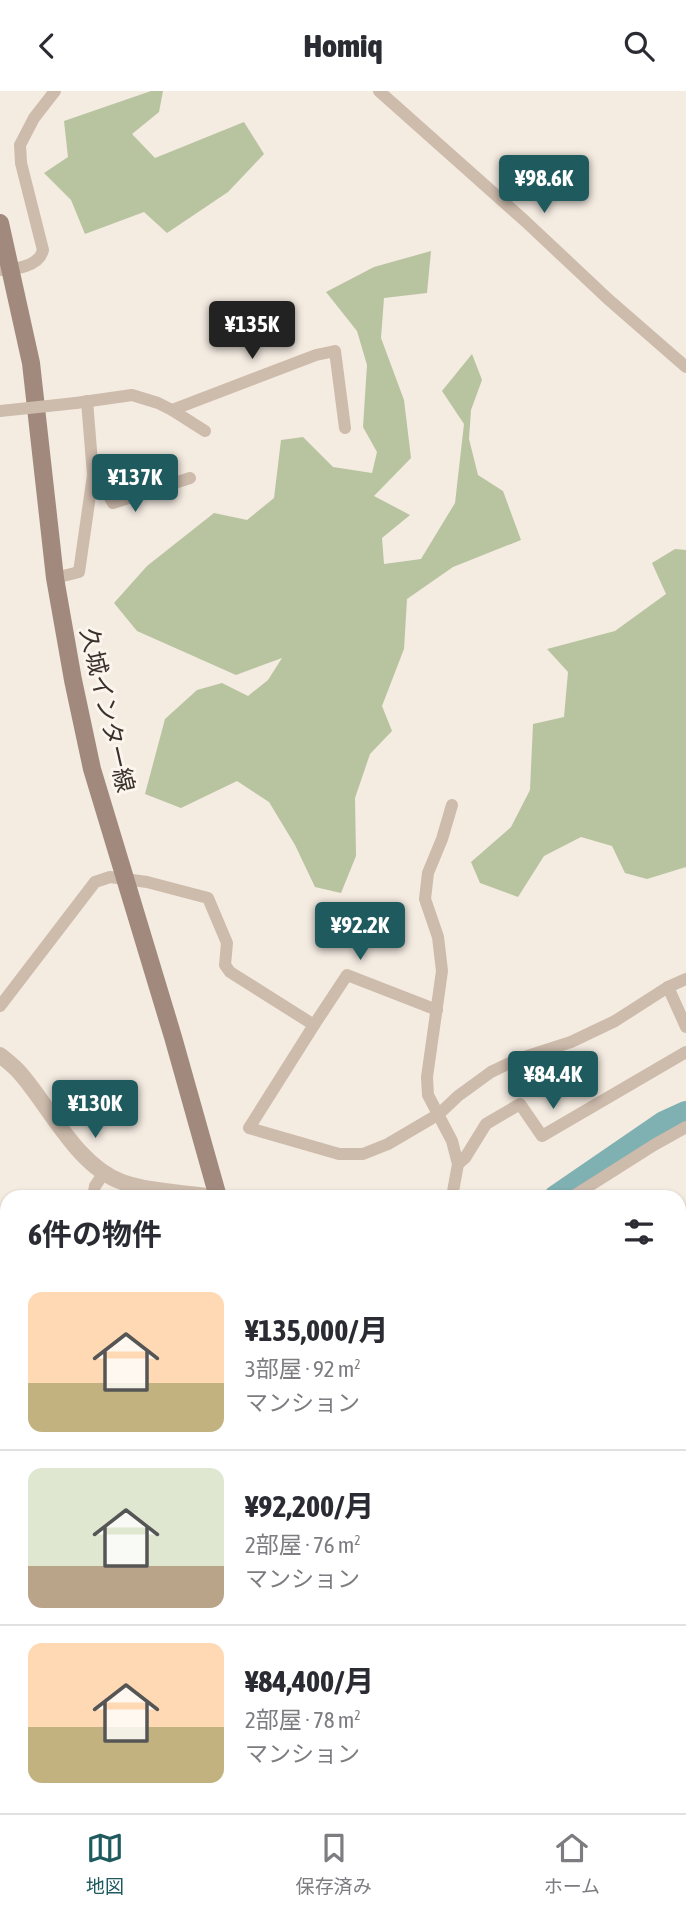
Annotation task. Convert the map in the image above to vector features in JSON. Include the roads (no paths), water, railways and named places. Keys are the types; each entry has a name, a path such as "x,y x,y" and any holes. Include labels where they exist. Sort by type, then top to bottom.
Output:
{"main road":[{"name":"久城インター線","path":"0,223 6,269 31,363 55,578 92,769 214,1190"}],"street":[{"path":"6,269 38,261 42,256 43,250 21,163 20,145 34,118 55,91"},
{"path":"379,91 686,367"},
{"path":"172,410 269,372 335,351 345,428"},
{"path":"0,411 132,395 158,403 205,431"},
{"path":"55,578 79,572 93,480 82,402"},
{"path":"93,480 104,487 113,503 190,478"},
{"path":"452,805 428,873 425,899 438,937 442,971 427,1077 428,1095 452,1141 458,1164 453,1190"},
{"path":"0,1006 95,882 110,877 208,898 227,943 225,965 230,972 314,1025"},
{"path":"437,1010 347,975 249,1128 339,1154 363,1154 388,1144 439,1114 491,1072 518,1059 571,1042 615,1021 668,987 686,979"},
{"path":"668,987 686,1027"},
{"path":"458,1164 465,1159 486,1124 520,1104 542,1136 686,1052"},
{"path":"0,1055 19,1072 87,1159 104,1173 122,1182 158,1190"},
{"path":"583,1190 686,1127"},
{"path":"94,1190 104,1173"}],"waterway":[{"path":"566,1190 664,1123 686,1113"}]}
